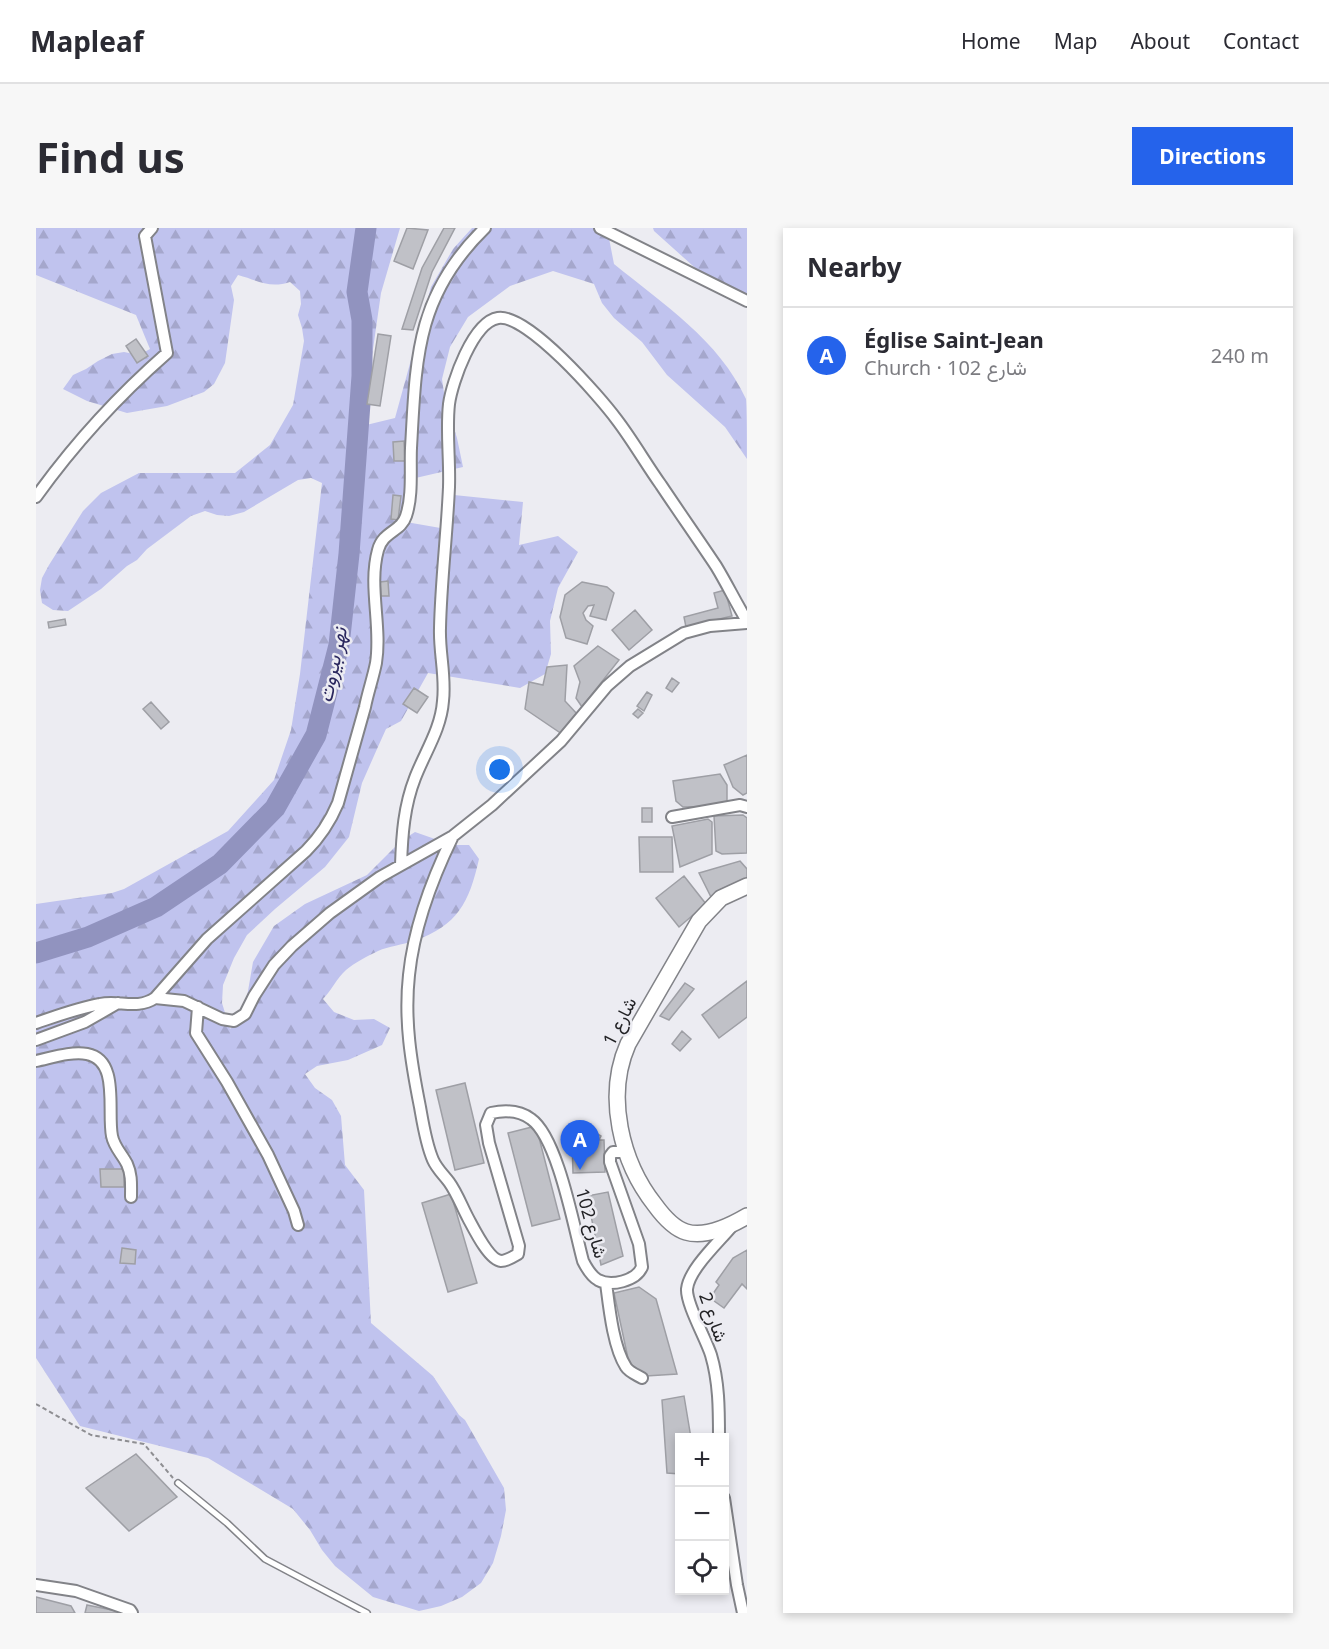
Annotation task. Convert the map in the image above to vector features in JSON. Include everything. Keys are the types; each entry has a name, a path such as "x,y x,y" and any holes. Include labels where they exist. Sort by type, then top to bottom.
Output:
{"street":[{"path":"36,497 67,454 134,383 167,353 145,236 152,228"},
{"path":"36,1023 94,1005 147,1004 155,998 207,939 321,836 330,821 343,787 376,662 375,570 378,550 382,539 400,526 406,518 420,342 429,309 442,282 457,258 486,228"},
{"path":"600,228 747,302"},
{"path":"155,998 184,1001 222,1019 234,1020 245,1014 274,965 292,946 330,913 380,877 453,836 492,805 561,741 607,686 630,666 684,633 710,626 747,622 717,567 617,420 593,391 538,335 519,323 498,317 481,329 468,349 455,377 449,404 449,486 440,631 444,672 443,701 439,726 408,797 403,824 401,865"},
{"path":"672,817 740,805 747,807"},
{"name":"شارع 102","path":"453,836 425,901 409,974 407,1010 410,1058 424,1129 432,1159 438,1170 449,1183 475,1230 494,1258 501,1261 518,1254 519,1246 489,1143 486,1125 491,1113 502,1110 533,1120 559,1164 583,1261 590,1273 599,1281 606,1283 625,1280 636,1275 642,1267 639,1244 610,1162 611,1153 626,1152"},
{"name":"شارع 1","path":"741,1220 715,1231 698,1234 678,1229 659,1211 642,1189 626,1152 618,1109 618,1081 621,1060 628,1044 699,921 721,898 747,886"},
{"path":"36,1040 85,1022 118,1003"},
{"path":"198,1007 196,1033 268,1155 294,1211 298,1225"},
{"path":"36,1061 87,1054 103,1063 108,1071 110,1086 109,1116 112,1139 129,1170 131,1197"},
{"name":"شارع 2","path":"718,1433 720,1403 717,1381 711,1354 687,1291 692,1273 741,1220"},
{"path":"606,1283 619,1350 626,1367 642,1378"},
{"path":"729,1531 743,1613"},
{"path":"36,1585 76,1592 130,1610 132,1613"}],"lane":[{"path":"178,1483 227,1523 265,1559 367,1613"}],"path":[{"path":"36,1404 91,1435 144,1444 178,1483"}],"green space":[{"path":"36,228 400,228 381,293 362,426 395,418 431,287 453,249 472,228 607,228 614,264 688,324 705,341 735,378 746,399 747,459 725,427 667,375 642,342 614,318 602,303 594,284 553,271 510,286 468,317 450,347 442,379 445,400 463,467 407,480 406,522 452,530 454,495 523,502 519,545 558,536 578,552 558,588 550,621 551,654 545,674 520,688 428,673 401,721 386,729 362,783 349,837 325,867 247,935 223,985 222,1003 230,1029 244,1014 253,962 274,926 305,904 367,875 401,841 415,832 452,845 469,845 479,859 466,900 451,920 429,935 382,949 357,962 343,973 323,999 334,1012 354,1020 374,1019 390,1028 382,1045 348,1060 317,1066 305,1074 315,1088 332,1100 341,1116 345,1165 364,1190 371,1323 433,1376 459,1415 465,1420 504,1488 506,1510 493,1563 481,1583 462,1597 441,1606 419,1611 373,1597 335,1566 293,1509 208,1458 80,1426 36,1358 36,904 112,893 124,889 228,831 274,780 291,730 300,674 322,483 311,478 298,480 244,512 229,516 205,511 191,516 147,549 101,589 68,611 53,610 42,603 40,590 42,578 83,511 101,493 139,473 235,473 270,445 293,405 304,341 298,315 301,304 300,291 290,282 276,285 238,275 231,286 234,300 225,363 214,384 204,392 167,406 127,413 87,401 63,389 73,375 112,354 124,352 139,355 150,349 136,315 36,275"},
{"path":"653,228 747,228 747,295 712,283"}],"building":[{"path":"407,228 428,230 413,269 394,261"},
{"path":"444,228 455,228 432,272 413,330 402,329 422,268"},
{"path":"378,334 391,336 380,406 367,404"},
{"path":"136,339 148,356 137,363 126,346"},
{"path":"404,441 405,461 394,461 393,442"},
{"path":"393,495 401,496 398,520 391,519"},
{"path":"388,581 389,596 381,596 380,582"},
{"path":"582,582 607,587 614,593 606,620 590,616 594,605 588,606 583,613 586,620 593,626 587,644 566,638 560,617 565,595"},
{"path":"725,590 732,616 686,627 684,617 718,608 714,593"},
{"path":"635,610 652,630 629,650 612,630"},
{"path":"65,619 66,625 49,628 48,622"},
{"path":"598,646 619,660 582,707 576,698 580,682 574,666"},
{"path":"567,665 565,701 578,715 562,734 525,709 529,682 543,685 547,667"},
{"path":"672,678 679,683 672,692 666,688"},
{"path":"414,688 428,697 417,713 403,704"},
{"path":"647,692 652,695 644,711 637,706"},
{"path":"151,702 169,722 161,729 143,709"},
{"path":"638,709 643,713 638,718 633,714"},
{"path":"747,755 747,793 743,795 733,787 724,765"},
{"path":"720,774 727,785 727,806 683,807 676,801 673,781"},
{"path":"642,808 652,808 652,822 642,822"},
{"path":"743,815 747,818 747,853 722,854 716,851 714,816"},
{"path":"708,819 712,822 712,854 680,867 672,826"},
{"path":"639,837 672,837 673,872 640,872"},
{"path":"740,861 747,869 747,883 712,899 699,873"},
{"path":"684,876 706,904 679,927 656,898"},
{"path":"747,981 747,1017 719,1038 702,1015"},
{"path":"685,983 694,989 669,1020 660,1016"},
{"path":"682,1031 691,1039 680,1051 672,1044"},
{"path":"465,1083 484,1163 455,1170 436,1090"},
{"path":"536,1126 560,1219 532,1226 508,1133"},
{"path":"596,1133 601,1136 599,1140 604,1140 605,1172 573,1173 572,1139 584,1138 591,1142"},
{"path":"100,1169 124,1169 124,1187 101,1187"},
{"path":"608,1192 623,1256 601,1265 587,1196"},
{"path":"451,1194 477,1283 448,1292 422,1203"},
{"path":"122,1248 136,1250 135,1264 120,1263"},
{"path":"747,1250 747,1289 742,1284 724,1308 710,1298 719,1285 716,1282 733,1258"},
{"path":"639,1287 656,1299 677,1374 646,1376 629,1363 614,1293"},
{"path":"684,1396 690,1433 675,1433 675,1474 667,1473 662,1400"},
{"path":"136,1454 177,1497 129,1531 86,1488"},
{"path":"36,1597 71,1606 75,1613 36,1613"},
{"path":"87,1605 122,1612 122,1613 85,1613"}],"waterway":[{"name":"نهر بيروت","path":"36,953 88,937 156,907 220,864 275,808 316,735 339,645 349,554 362,376 362,320 357,292 366,228"}],"place":[{"name":"Église Saint-Jean","path":"580,1170"}]}
